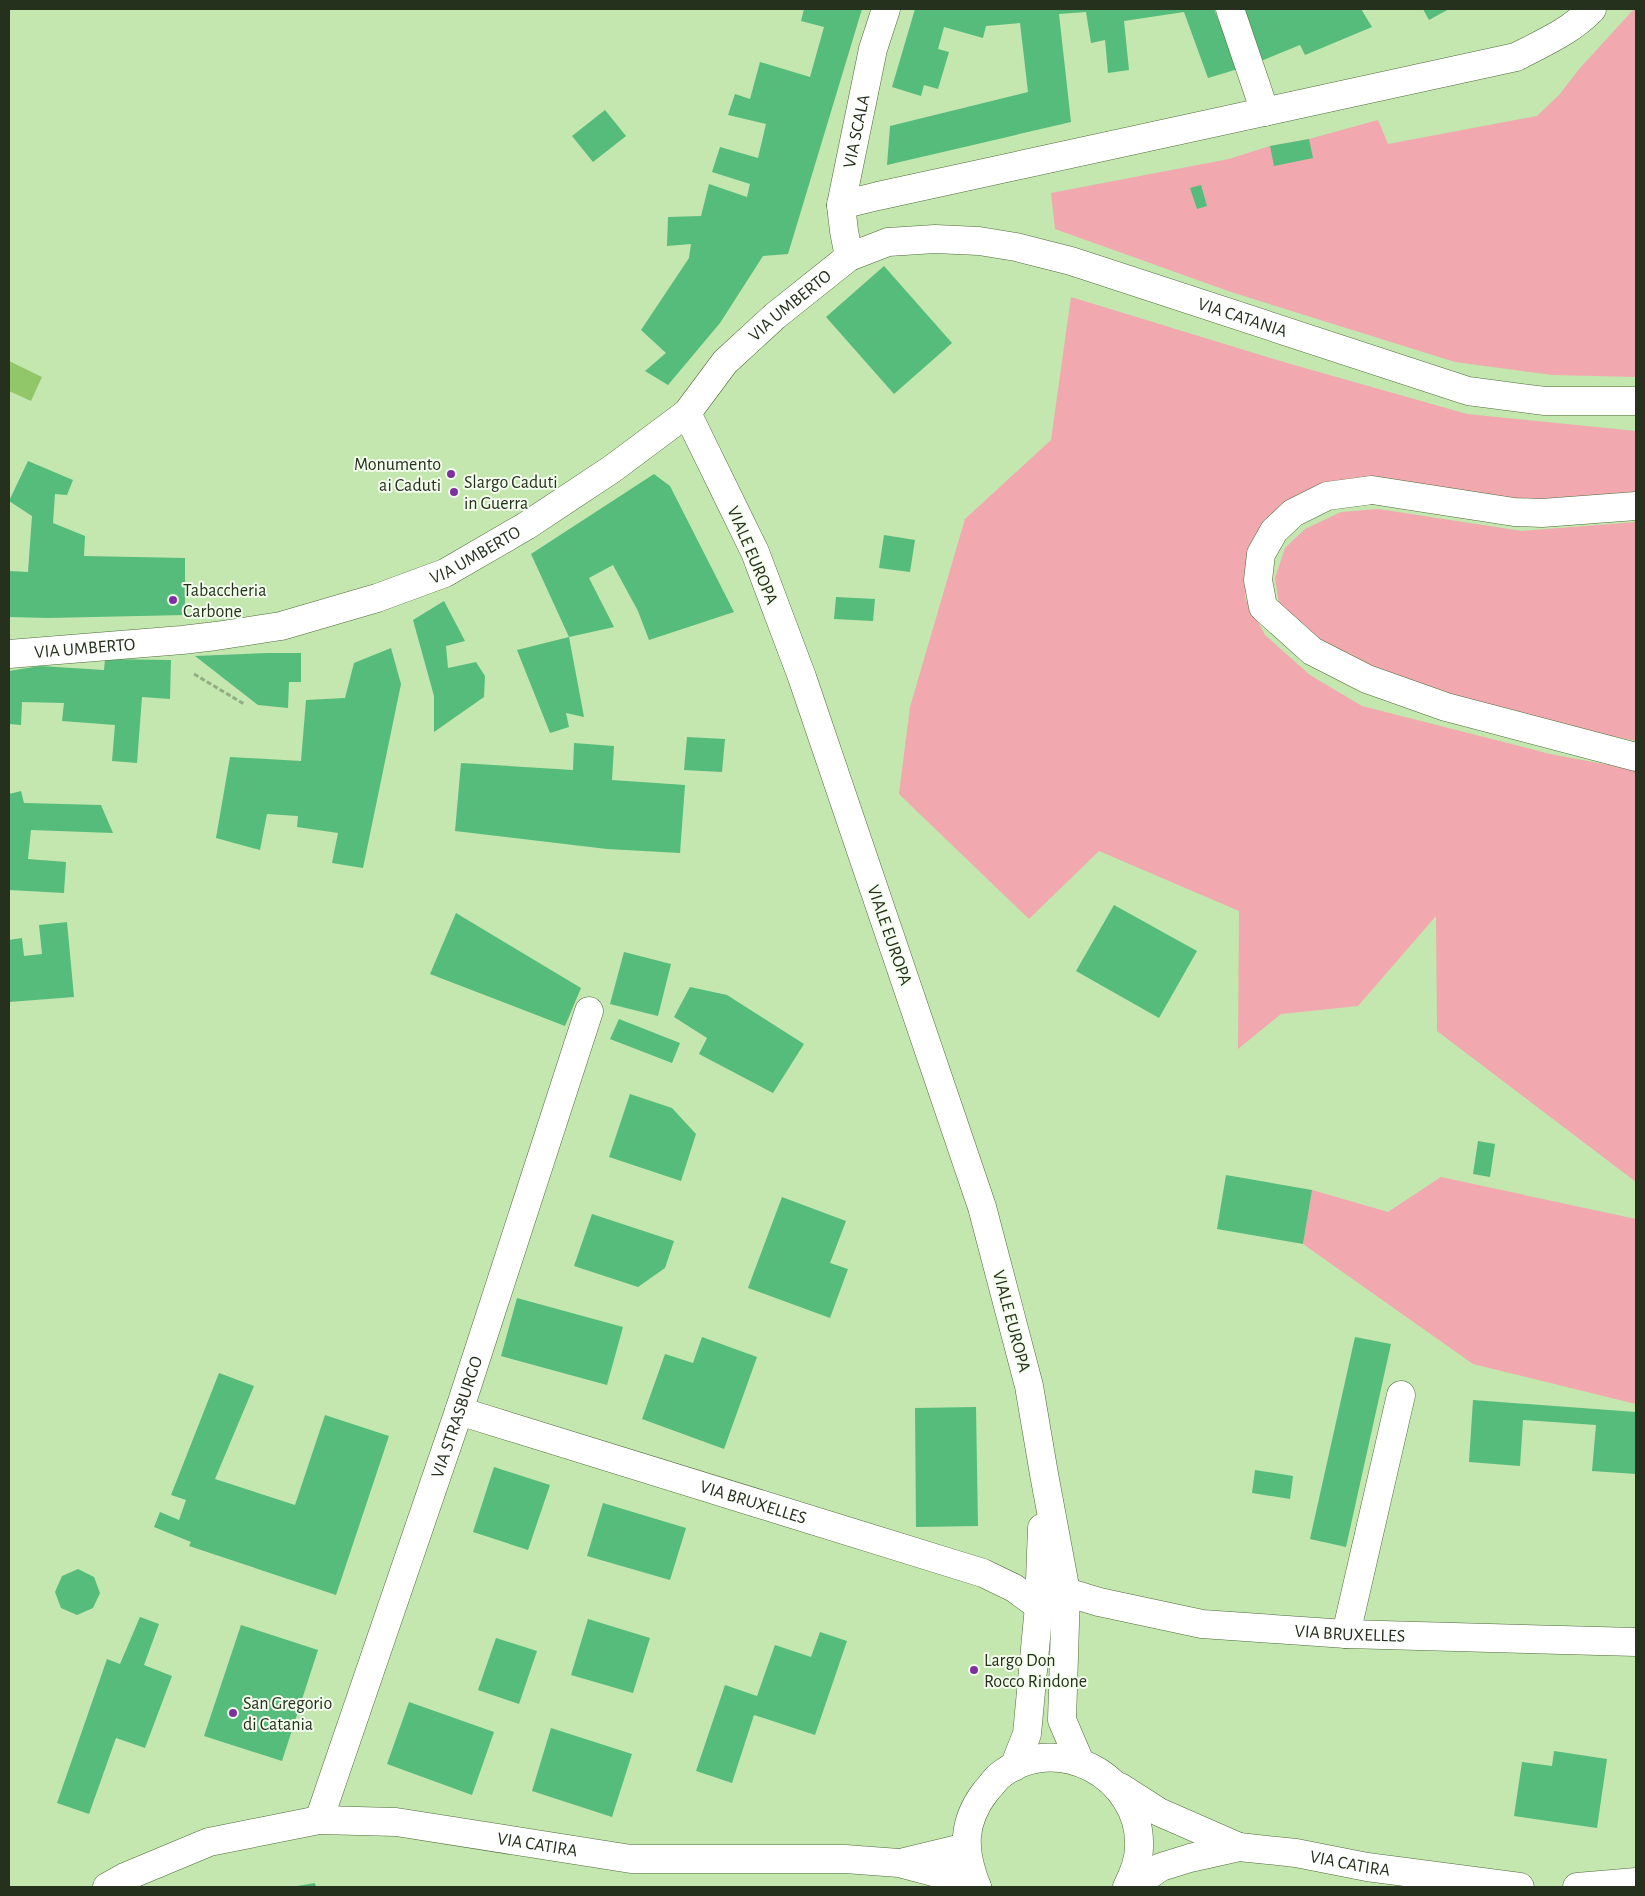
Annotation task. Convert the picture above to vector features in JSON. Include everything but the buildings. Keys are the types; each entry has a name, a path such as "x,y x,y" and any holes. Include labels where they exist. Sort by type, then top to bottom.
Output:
{"street":[{"name":"VIA SCALA","path":"849,257 841,205 874,49 886,9"},
{"path":"1230,9 1265,112"},
{"path":"841,205 1516,57 1580,22 1592,9"},
{"name":"VIA CATANIA","path":"849,257 888,242 909,240 979,241 1016,247 1080,264 1468,392 1545,401 1636,401"},
{"name":"VIA UMBERTO","path":"9,654 182,640 281,626 376,598 445,573 526,526 612,469 687,412 725,362 775,316 849,257"},
{"name":"VIALE EUROPA","path":"687,412 755,552 802,677 982,1207 1030,1386 1066,1592 1062,1720 1080,1762"},
{"path":"1636,506 1542,513 1514,512 1372,490 1327,496 1294,514 1274,531 1261,554 1258,580 1263,607 1312,651 1368,679 1446,707 1636,756"},
{"name":"VIA STRASBURGO","path":"319,1820 459,1411 589,1011"},
{"path":"1346,1634 1401,1394"},
{"name":"VIA BRUXELLES","path":"459,1411 983,1573 1014,1588 1039,1606"},
{"name":"VIALE EUROPA","path":"1014,1767 1027,1734 1039,1606 1044,1474"},
{"name":"VIA BRUXELLES","path":"1066,1592 1100,1602 1202,1624 1346,1634 1636,1642"},
{"path":"977,1887 970,1868 966,1847 967,1827 976,1804 998,1777 1014,1767 1046,1758 1063,1758 1080,1762 1099,1771 1115,1784 1159,1812 1239,1847"},
{"path":"1115,1784 1129,1803 1137,1824 1140,1847 1135,1870 1128,1887"},
{"name":"VIA CATIRA","path":"107,1887 125,1877 209,1842 319,1820 396,1822 631,1859 845,1859 899,1863 952,1877 977,1887"},
{"path":"899,1863 966,1847"},
{"path":"1131,1887 1161,1867 1190,1858 1239,1847"},
{"name":"VIA CATIRA","path":"1239,1847 1296,1853 1367,1867 1520,1887"},
{"path":"1577,1887 1636,1882"}],"path":[{"path":"182,640 181,666 244,704"}],"shaded area":[{"path":"1636,9 1636,377 1553,375 1455,362 1231,292 1055,229 1051,193 1229,159 1270,146 1309,139 1378,120 1388,144 1537,116 1559,95 1580,68"},
{"path":"1071,297 1287,363 1467,414 1636,431 1636,496 1528,504 1378,480 1337,480 1296,495 1265,522 1248,554 1245,598 1265,635 1310,675 1362,706 1550,754 1636,770 1636,1182 1437,1031 1436,916 1358,1006 1281,1014 1238,1049 1239,911 1099,851 1029,919 899,794 910,707 965,519 1051,440"},
{"path":"9,361 42,377 31,401 9,391"},
{"path":"1378,509 1522,531 1636,522 1636,741 1450,701 1345,659 1302,627 1279,603 1275,578 1285,548 1305,529 1341,512"},
{"path":"1441,1177 1636,1219 1636,1404 1473,1364 1303,1244 1312,1190 1388,1212"}],"place":[{"name":"Monumento ai Caduti","path":"451,474"},
{"name":"Slargo Caduti in Guerra","path":"454,492"},
{"name":"Tabaccheria Carbone","path":"173,600"},
{"name":"Largo Don Rocco Rindone","path":"974,1670"},
{"name":"San Gregorio di Catania","path":"233,1713"}]}
